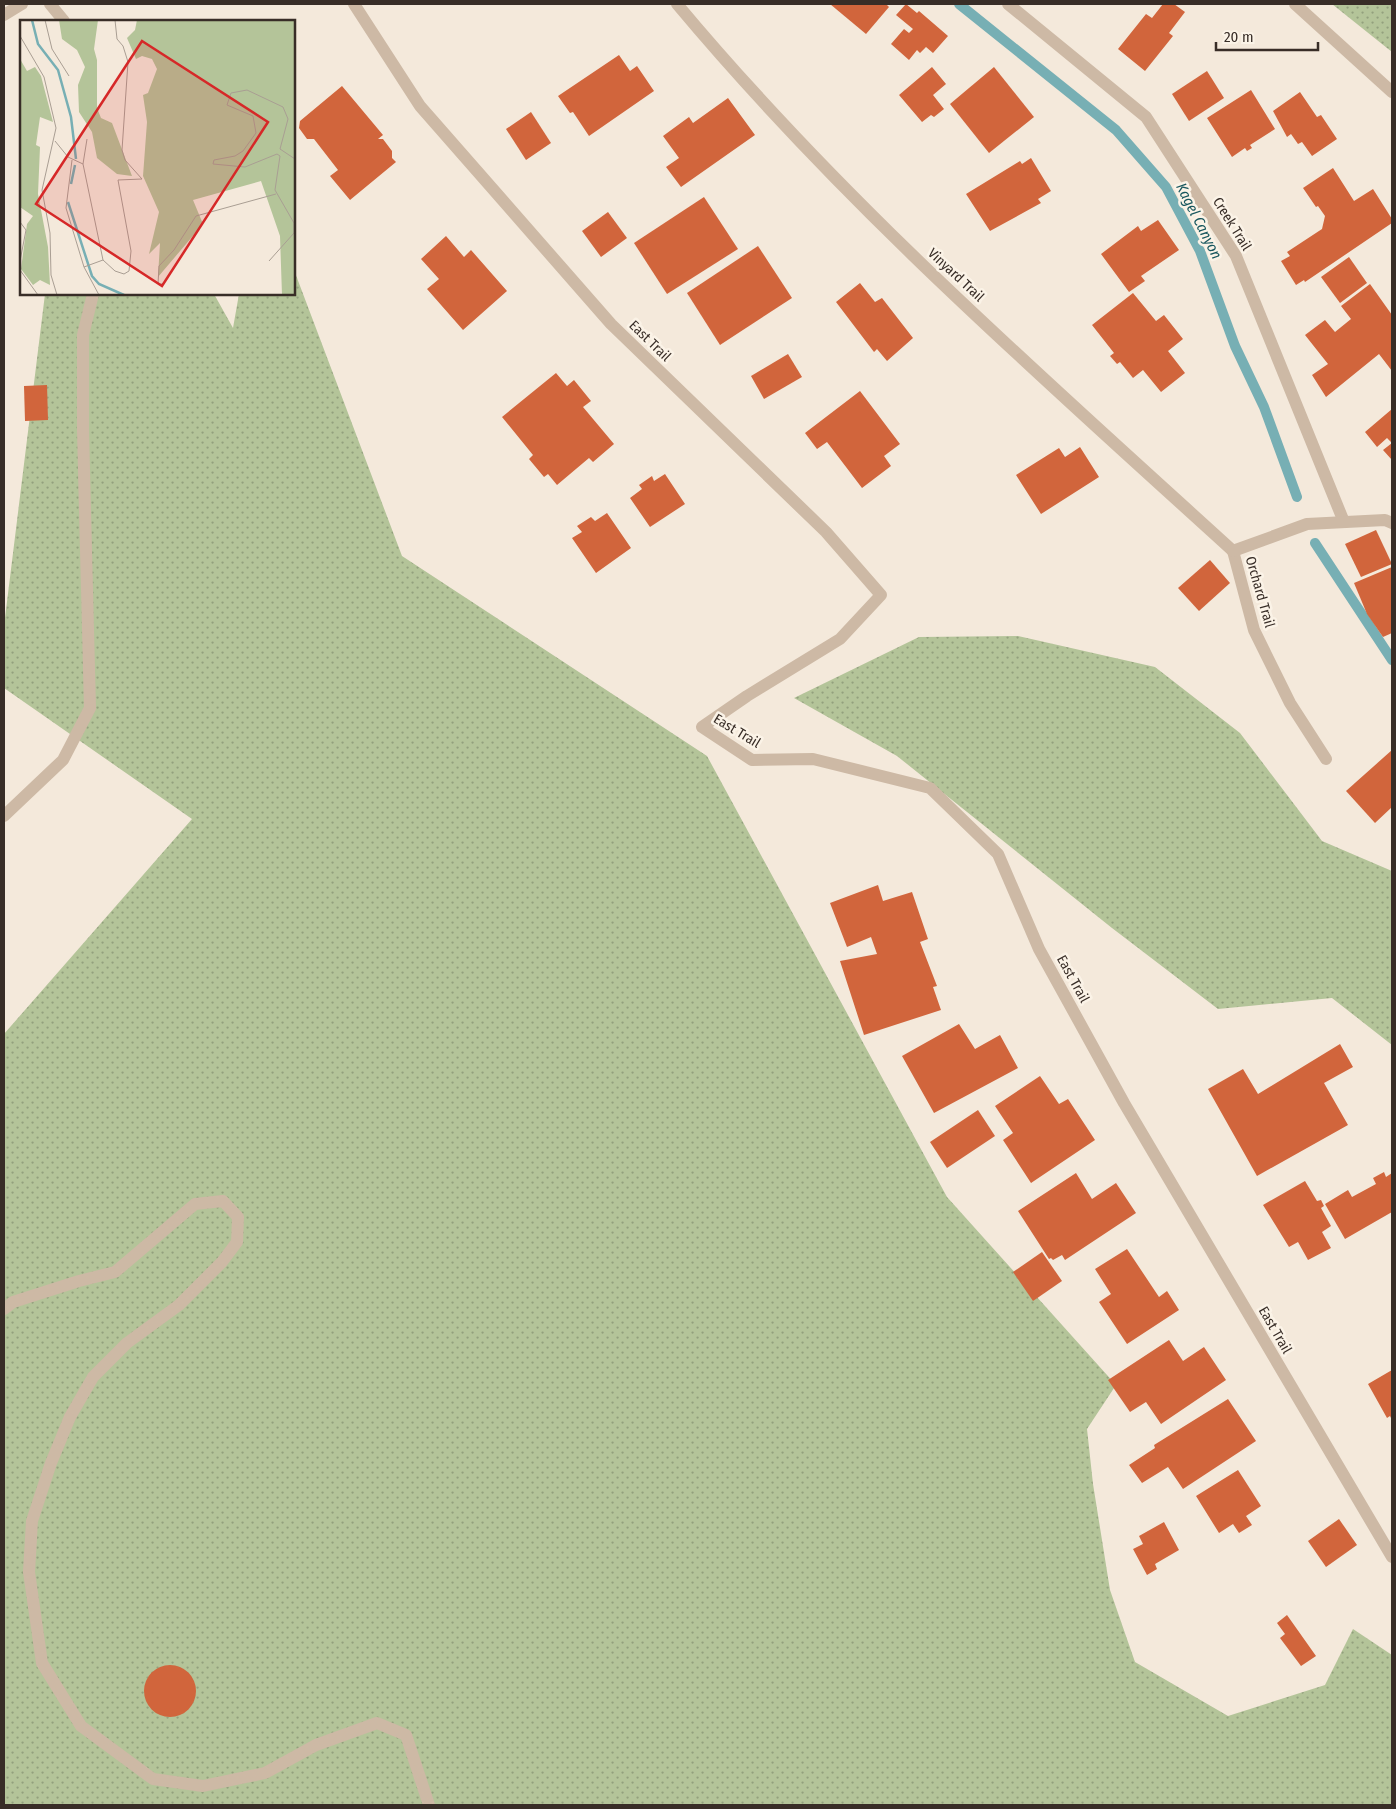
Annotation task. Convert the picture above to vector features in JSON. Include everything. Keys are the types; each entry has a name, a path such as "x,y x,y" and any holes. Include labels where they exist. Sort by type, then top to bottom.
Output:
{"street":[{"path":"4,14 22,4"},
{"path":"50,4 63,20"},
{"name":"East Trail","path":"354,4 420,106 611,324 826,532 881,595 840,639 746,696 702,727 752,760 813,759 930,788 998,854 1039,949 1124,1104 1392,1557"},
{"name":"Vinyard Trail","path":"677,4 738,77 877,221 1232,551"},
{"name":"Creek Trail","path":"1008,4 1146,117 1210,215 1236,256 1344,522"},
{"path":"1295,4 1392,92"},
{"path":"4,816 63,760 90,708 83,431 83,335 93,295"},
{"name":"Orchard Trail","path":"1326,758 1290,703 1254,630 1232,551 1307,524 1385,520 1392,524"},
{"path":"4,1310 13,1302 79,1281 115,1272 195,1204 223,1202 238,1217 237,1242 222,1262 179,1305 128,1343 93,1376 70,1417 51,1462 32,1521 29,1572 42,1663 81,1726 152,1779 203,1786 264,1772 316,1745 377,1723 406,1735 429,1805"}],"green space":[{"path":"1332,4 1392,4 1392,52"},
{"path":"295,273 402,556 707,756 947,1197 1116,1385 1087,1429 1093,1484 1110,1590 1135,1662 1228,1716 1325,1685 1353,1629 1392,1655 1392,1805 4,1805 4,1034 192,819 4,688 4,626 45,295 215,295 233,328 239,295 295,295"},
{"path":"1018,636 1155,667 1240,733 1322,841 1392,871 1392,1045 1332,998 1218,1009 1112,928 897,756 794,698 919,637"}],"building":[{"path":"830,4 886,4 889,7 866,34"},
{"path":"906,4 917,13 919,11 948,36 933,53 926,47 920,53 917,50 909,60 891,44 904,29 909,33 913,29 896,15"},
{"path":"1163,4 1174,4 1185,12 1169,33 1173,36 1145,71 1118,49 1146,14 1152,18"},
{"path":"619,55 630,71 637,66 654,91 589,136 573,112 570,113 558,96"},
{"path":"932,67 946,84 933,95 944,109 934,117 931,115 922,122 899,95"},
{"path":"994,67 1034,117 989,153 950,104"},
{"path":"1207,71 1224,98 1189,121 1172,94"},
{"path":"342,86 383,135 378,139 383,139 392,151 392,158 396,162 350,200 330,176 338,170 314,139 307,139 299,128 300,121"},
{"path":"1251,90 1275,129 1250,145 1252,148 1247,151 1245,148 1232,157 1207,118"},
{"path":"1300,92 1317,117 1321,115 1337,139 1312,156 1302,142 1298,144 1291,134 1287,137 1273,111"},
{"path":"728,98 755,135 681,187 666,167 679,158 663,136 689,117 693,123"},
{"path":"531,112 551,143 526,160 506,129"},
{"path":"1031,158 1051,191 1038,199 1041,203 990,231 966,194 1020,161 1022,164"},
{"path":"1333,168 1354,201 1373,189 1392,219 1392,223 1305,282 1304,280 1296,285 1281,261 1290,256 1287,252 1322,229 1325,216 1318,206 1316,207 1303,188"},
{"path":"704,197 738,249 667,294 634,243"},
{"path":"608,212 627,238 601,257 582,231"},
{"path":"1158,220 1179,250 1141,276 1145,281 1129,292 1101,254 1138,226 1141,231"},
{"path":"446,236 464,257 471,250 507,291 463,330 427,289 439,279 421,259"},
{"path":"758,246 792,298 720,345 687,293"},
{"path":"1349,257 1367,283 1340,303 1321,277"},
{"path":"860,283 875,302 882,298 913,338 887,361 877,349 874,352 836,302"},
{"path":"1370,284 1392,315 1392,371 1379,354 1326,397 1312,375 1328,364 1305,335 1325,320 1335,332 1351,319 1341,306"},
{"path":"1133,293 1156,321 1164,315 1183,339 1168,351 1185,373 1161,392 1143,370 1133,378 1120,362 1117,364 1110,356 1114,353 1092,325"},
{"path":"788,354 802,377 764,399 751,376"},
{"path":"556,373 567,386 574,380 591,401 583,407 614,444 593,462 589,458 557,485 548,474 544,477 529,459 533,455 502,417"},
{"path":"47,385 48,420 25,421 24,386"},
{"path":"860,391 900,444 884,456 891,466 862,488 827,442 817,449 805,433"},
{"path":"1392,409 1392,443 1387,438 1377,447 1365,432"},
{"path":"1392,443 1392,460 1383,450"},
{"path":"1080,447 1099,477 1041,514 1016,475 1059,448 1065,457"},
{"path":"665,474 685,504 650,527 630,498 642,489 639,485 652,476 654,481"},
{"path":"607,513 631,548 596,573 572,538 582,532 577,526 591,517 595,521"},
{"path":"1376,530 1392,564 1361,577 1345,544"},
{"path":"1210,560 1230,583 1199,611 1178,588"},
{"path":"1392,567 1392,633 1383,637 1367,614 1354,583"},
{"path":"1392,750 1392,807 1375,823 1346,791"},
{"path":"878,885 883,901 912,892 928,939 920,942 937,986 933,987 941,1010 864,1035 840,961 877,954 871,937 847,947 830,903"},
{"path":"959,1024 975,1049 1000,1035 1018,1068 934,1113 902,1056"},
{"path":"1340,1044 1353,1067 1324,1083 1348,1125 1257,1176 1208,1089 1243,1069 1258,1094"},
{"path":"1040,1076 1059,1104 1068,1099 1095,1140 1031,1183 1003,1140 1013,1133 995,1106"},
{"path":"978,1110 995,1136 947,1168 930,1142"},
{"path":"1384,1172 1386,1177 1392,1173 1392,1212 1345,1239 1325,1204 1348,1190 1352,1197 1376,1184 1373,1178"},
{"path":"1076,1173 1092,1199 1116,1183 1136,1213 1065,1260 1062,1255 1053,1260 1049,1259 1018,1211"},
{"path":"1305,1181 1317,1201 1321,1200 1324,1206 1321,1208 1331,1226 1322,1232 1331,1248 1308,1260 1298,1242 1289,1247 1263,1205"},
{"path":"1127,1249 1159,1297 1167,1291 1179,1310 1127,1344 1099,1302 1111,1294 1095,1269"},
{"path":"1042,1252 1062,1281 1033,1301 1013,1272"},
{"path":"1169,1340 1183,1361 1204,1347 1226,1380 1161,1424 1146,1402 1130,1412 1108,1380"},
{"path":"1392,1370 1392,1420 1390,1416 1387,1418 1368,1384"},
{"path":"1228,1399 1256,1441 1183,1489 1168,1467 1142,1483 1129,1465 1155,1448 1154,1445"},
{"path":"1238,1470 1261,1506 1246,1516 1252,1525 1239,1533 1233,1524 1219,1533 1196,1496"},
{"path":"1339,1519 1357,1545 1326,1567 1308,1541"},
{"path":"1164,1522 1179,1550 1155,1564 1157,1569 1147,1575 1133,1549 1143,1544 1139,1536"},
{"path":"1287,1615 1316,1656 1301,1666 1280,1638 1285,1634 1277,1623"},
{"path":"165,1665 175,1665 189,1672 196,1686 196,1696 189,1710 175,1717 165,1717 155,1713 148,1706 144,1696 144,1686 148,1676 155,1669"}],"waterway":[{"name":"Kagel Canyon","path":"959,4 1116,130 1166,187 1200,251 1235,346 1264,407 1297,497"},
{"name":"Kagel Canyon","path":"1315,543 1392,660"}]}
